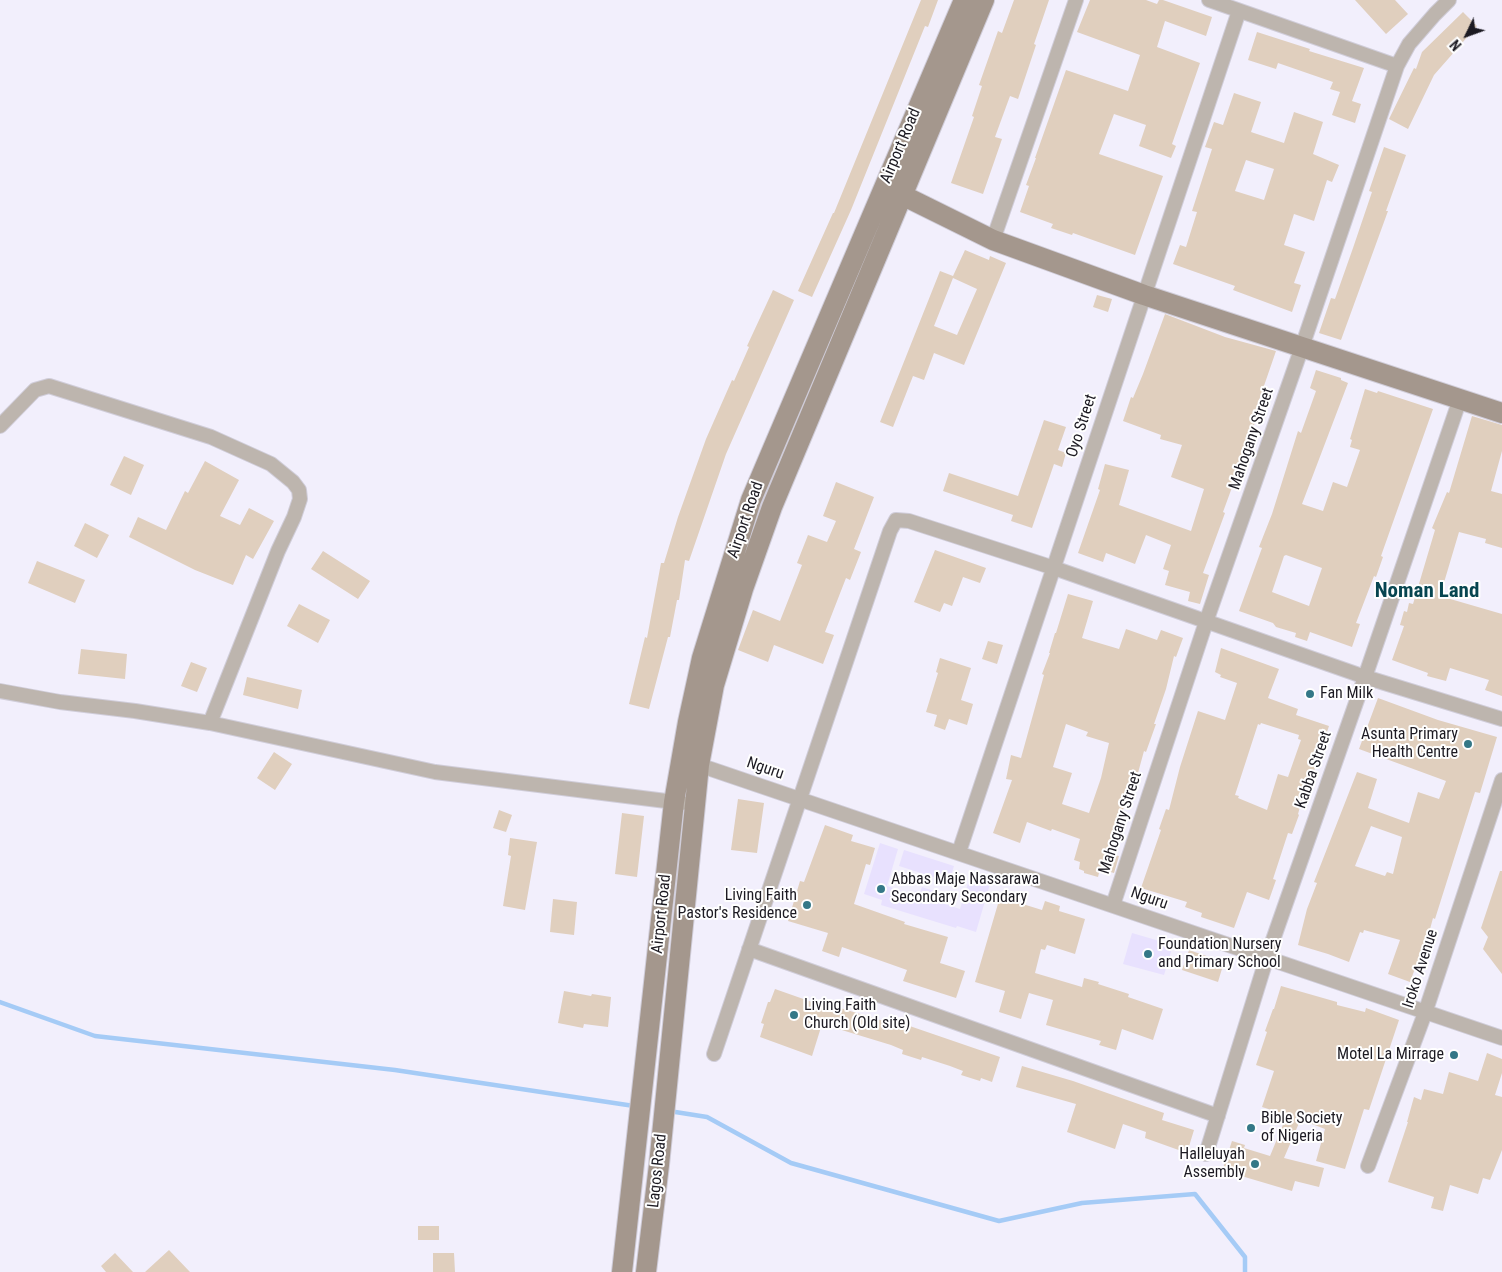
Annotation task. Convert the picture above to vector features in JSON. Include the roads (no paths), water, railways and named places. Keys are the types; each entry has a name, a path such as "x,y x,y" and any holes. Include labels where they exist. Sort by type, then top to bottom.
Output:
{"main road":[{"name":"Airport Road","path":"645,1072 674,802 688,722 702,658 751,500 964,0"},
{"name":"Airport Road","path":"668,1071 699,765 714,685 742,589 772,507 801,436 984,0"},
{"path":"902,195 993,240 1144,295 1502,413"},
{"name":"Lagos Road","path":"646,1272 668,1071"},
{"name":"Lagos Road","path":"622,1272 645,1072"}],"street":[{"path":"993,240 1076,0"},
{"path":"1209,0 1397,66"},
{"name":"Mahogany Street","path":"1113,905 1206,622 1397,66 1410,44 1449,0"},
{"name":"Oyo Street","path":"959,852 1239,10"},
{"path":"0,426 35,390 49,386 211,436 271,464 293,482 299,490 300,499 294,517 278,551 210,723"},
{"name":"Kabba Street","path":"1206,1154 1267,957 1460,399"},
{"path":"714,1054 890,531 896,520 909,521 1054,568 1365,678 1502,719"},
{"path":"0,691 60,702 210,723 435,772 694,805"},
{"name":"Nguru","path":"699,765 1502,1038"},
{"name":"Iroko Avenue","path":"1368,1166 1425,1013 1502,780"},
{"path":"749,949 1218,1116"}],"waterway":[{"path":"0,1002 95,1036 395,1070 634,1106"},
{"path":"669,1111 707,1117 791,1163 999,1221 1082,1203 1195,1194 1245,1257 1245,1272"}],"place":[{"name":"Fan Milk","path":"1310,694"},
{"name":"Asunta Primary Health Centre","path":"1468,744"},
{"name":"Abbas Maje Nassarawa Secondary Secondary","path":"881,889"},
{"name":"Living Faith Pastor's Residence","path":"807,905"},
{"name":"Foundation Nursery and Primary School","path":"1148,954"},
{"name":"Living Faith Church (Old site)","path":"794,1015"},
{"name":"Motel La Mirrage","path":"1454,1055"},
{"name":"Bible Society of Nigeria","path":"1251,1128"},
{"name":"Halleluyah Assembly","path":"1255,1164"}],"district":[{"name":"Noman Land","path":"1427,592"}]}
